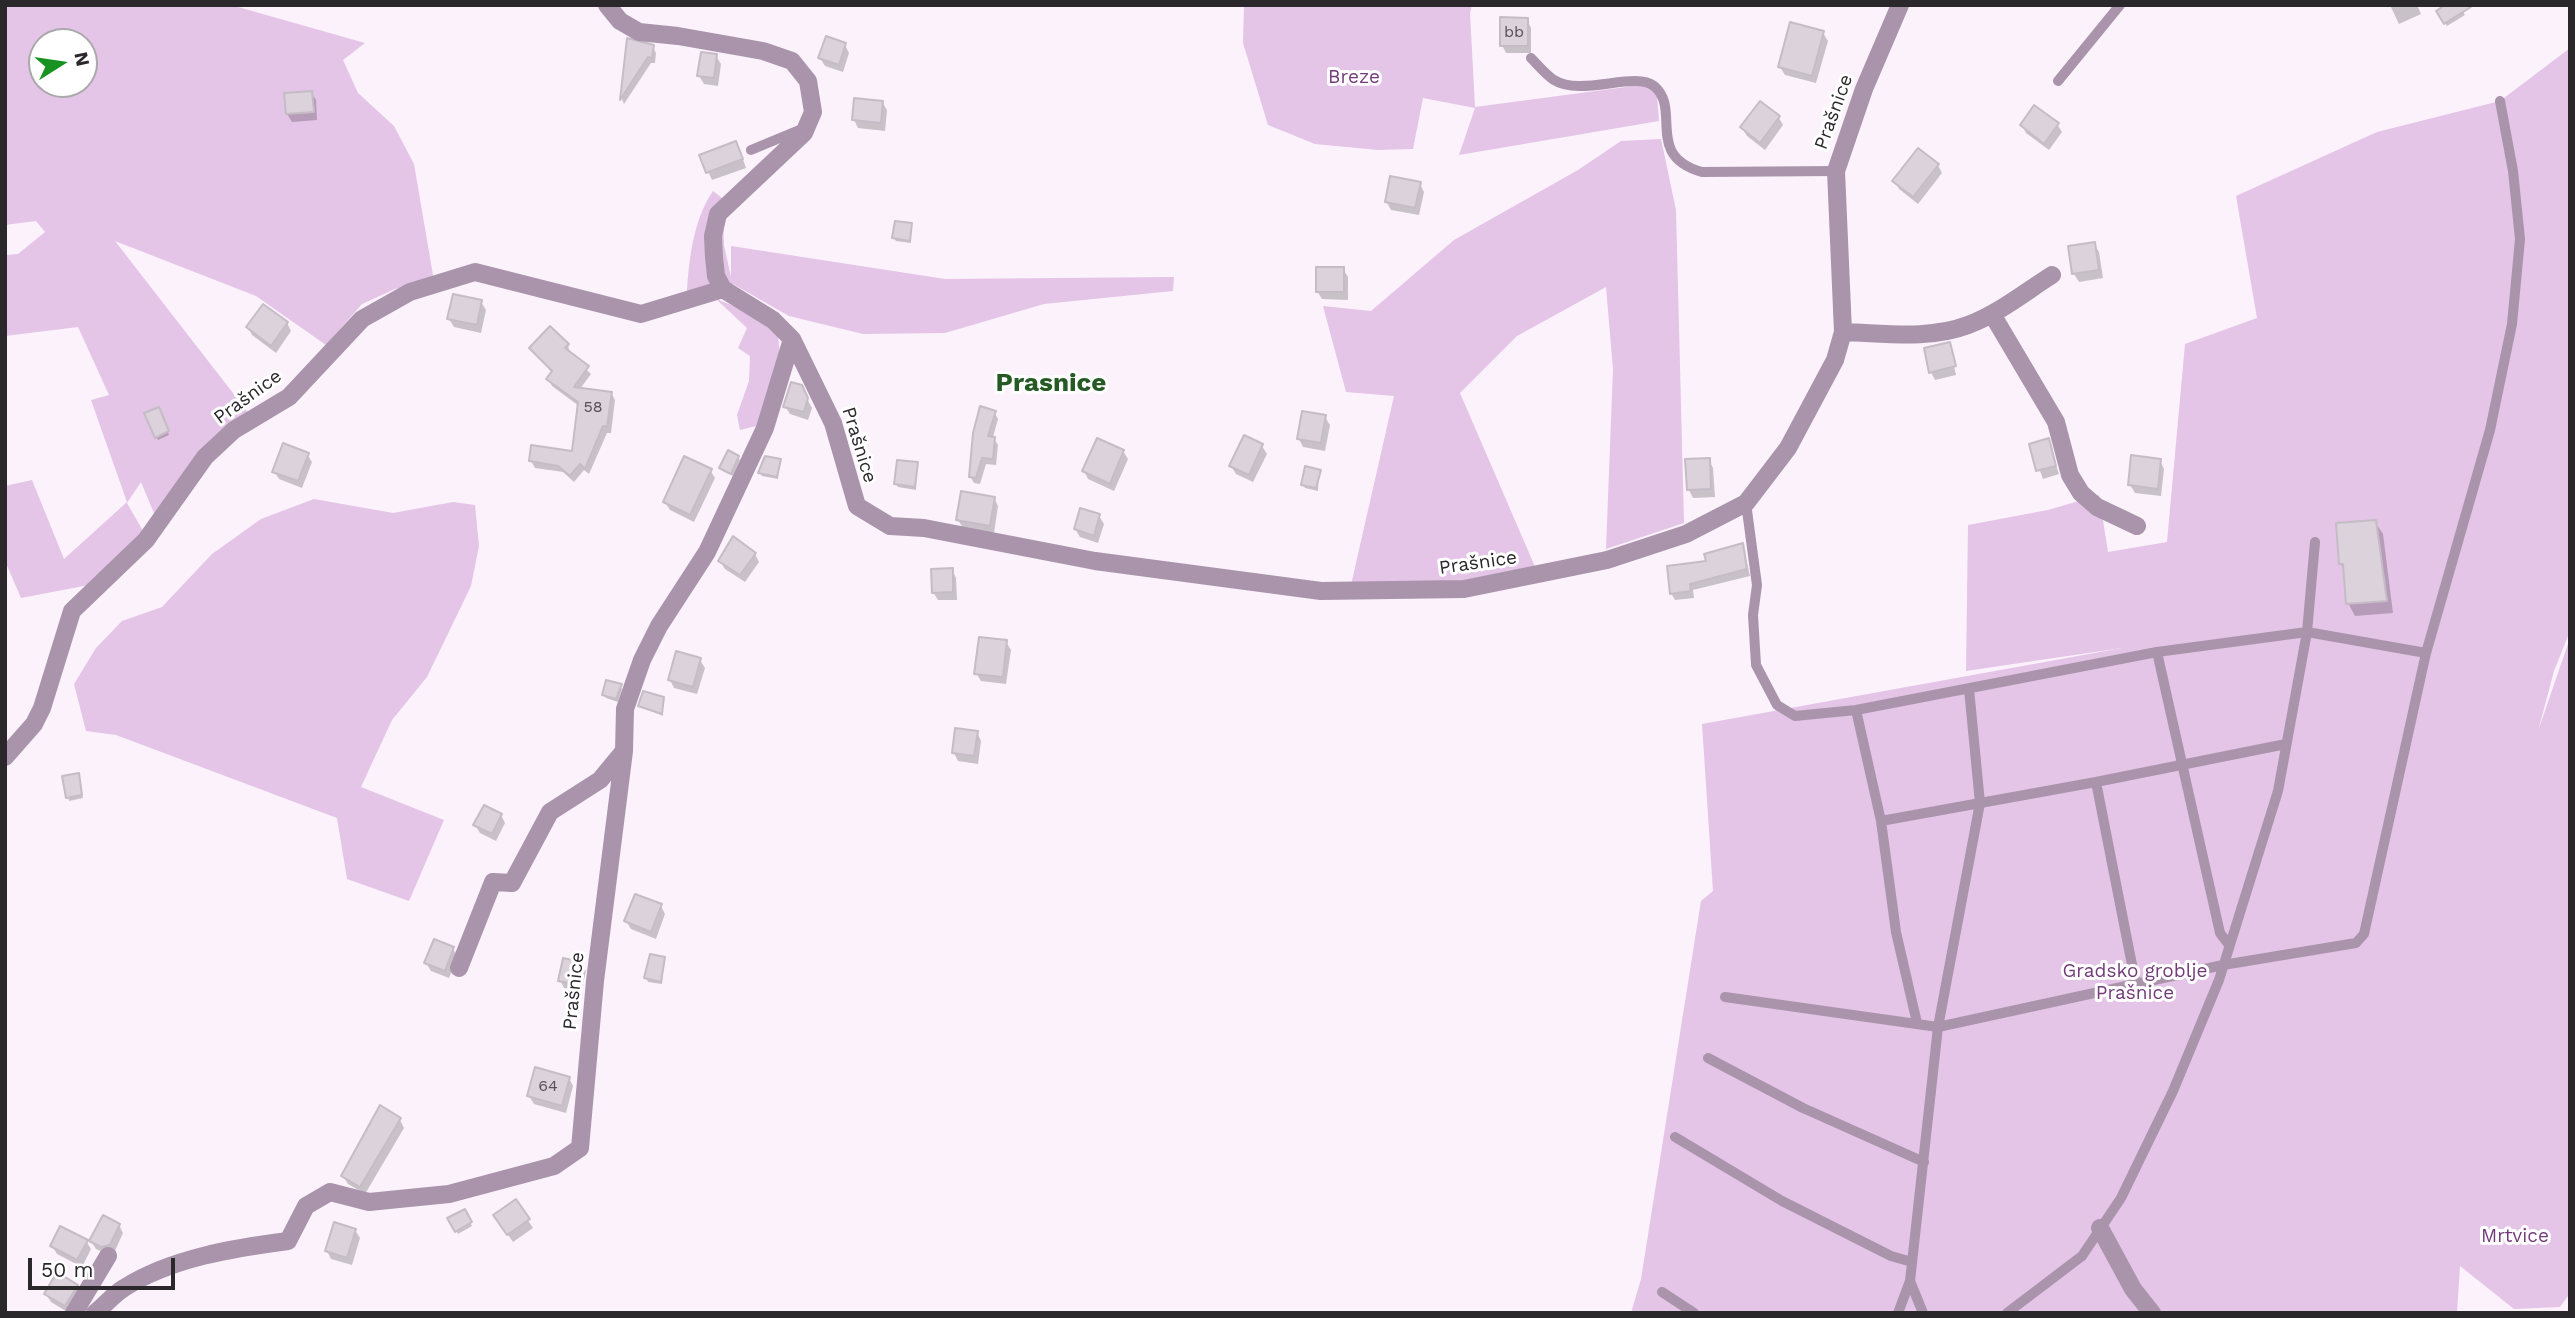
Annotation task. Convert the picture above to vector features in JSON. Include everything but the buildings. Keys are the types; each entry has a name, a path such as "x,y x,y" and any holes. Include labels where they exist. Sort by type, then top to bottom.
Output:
{"street":[{"path":"607,5 620,21 639,32 763,51 792,61 808,81 813,112 806,127 787,151 718,214 713,247 716,276 723,289"},
{"name":"Prašnice","path":"5,757 34,724 42,708 72,611 146,540 205,457 234,430 289,397 362,319 410,292 475,272 641,314 723,289 773,320 792,339 833,423 857,506 890,526 924,528 1095,561 1321,591 1464,589 1607,560 1686,534 1746,503 1788,448 1835,360 1843,332 1836,171 1864,89 1900,5"},
{"path":"1843,332 1926,334 1966,326 1992,314 2052,275"},
{"path":"1992,314 2056,422 2070,475 2081,493 2097,507 2137,526"},
{"name":"Prašnice","path":"95,1313 123,1288 172,1266 221,1253 288,1241 306,1206 330,1192 369,1202 449,1194 554,1166 580,1148 595,981 624,751 625,709 642,660 659,626 677,603 707,552 765,428 792,339"},
{"path":"459,968 493,882 512,883 550,812 600,780 624,751"},
{"path":"2101,1228 2133,1289 2152,1313"},
{"path":"74,1313 108,1256"}],"lane":[{"path":"2058,81 2120,5"},
{"path":"1531,58 1555,81 1610,85 1638,79 1653,85 1665,105 1665,135 1670,149 1691,169 1702,172 1836,171"},
{"path":"1725,997 1938,1027 2223,965 2356,943 2364,934 2426,653 2490,430 2512,324 2519,240 2513,171 2500,101"},
{"path":"751,150 806,127"},
{"path":"1746,503 1757,585 1752,634 1756,666 1777,705 1796,716 1856,710 2157,652 2307,632 2426,653"},
{"path":"2007,1313 2082,1256 2121,1198 2174,1091 2223,965 2278,791 2307,632 2315,542"},
{"path":"2157,652 2220,933 2229,945"},
{"path":"1898,1313 1910,1281 1938,1027 1980,803 1969,689"},
{"path":"1856,710 1881,821 1896,932 1917,1023"},
{"path":"1881,821 2287,744"},
{"path":"2096,782 2136,985"},
{"path":"1708,1058 1802,1108 1924,1162"},
{"path":"1675,1137 1782,1201 1891,1256 1912,1262"},
{"path":"1910,1281 1923,1313"},
{"path":"1662,1292 1694,1313"}],"green space":[{"path":"5,5 231,5 365,43 343,60 358,93 394,126 414,164 434,281 395,289 362,304 326,345 256,296 115,241 250,415 156,518 141,482 127,503 143,531 89,585 21,598 5,561 5,486 32,480 64,559 127,502 91,400 109,395 78,327 5,336 5,255 18,254 45,232 36,221 5,225"},
{"name":"Breze","path":"1244,5 1472,5 1470,13 1475,107 1656,83 1659,121 1459,155 1475,108 1423,98 1413,149 1378,150 1315,144 1268,125 1243,43"},
{"name":"Gradsko groblje Prašnice","path":"2570,48 2570,631 2554,671 2538,731 2570,638 2570,1293 2560,1307 2514,1309 2460,1266 2457,1313 1631,1313 1641,1279 1701,901 1713,891 1702,724 2122,648 1966,671 1968,525 2048,510 2099,495 2108,552 2167,542 2185,344 2257,318 2236,196 2377,132 2500,101"},
{"path":"1661,139 1676,210 1684,523 1606,549 1613,369 1606,287 1517,336 1460,393 1536,569 1462,583 1351,585 1394,396 1346,392 1323,306 1371,311 1454,240 1578,170 1621,141"},
{"path":"713,191 735,208 723,218 724,245 731,277 731,246 945,279 1174,277 1173,291 1044,304 945,333 863,334 789,316 733,284 687,291 697,226"},
{"path":"716,299 777,323 781,369 760,425 740,430 737,415 749,381 750,356 738,348 747,328"},
{"path":"314,499 393,513 453,502 475,505 479,546 471,586 427,677 392,720 361,787 444,820 409,901 347,879 337,818 116,735 86,731 74,684 96,648 122,621 162,607 212,554 261,519"}],"district":[{"name":"Prasnice","path":"1051,383"}],"park label":[{"name":"Mrtvice","path":"2515,1236"}]}
